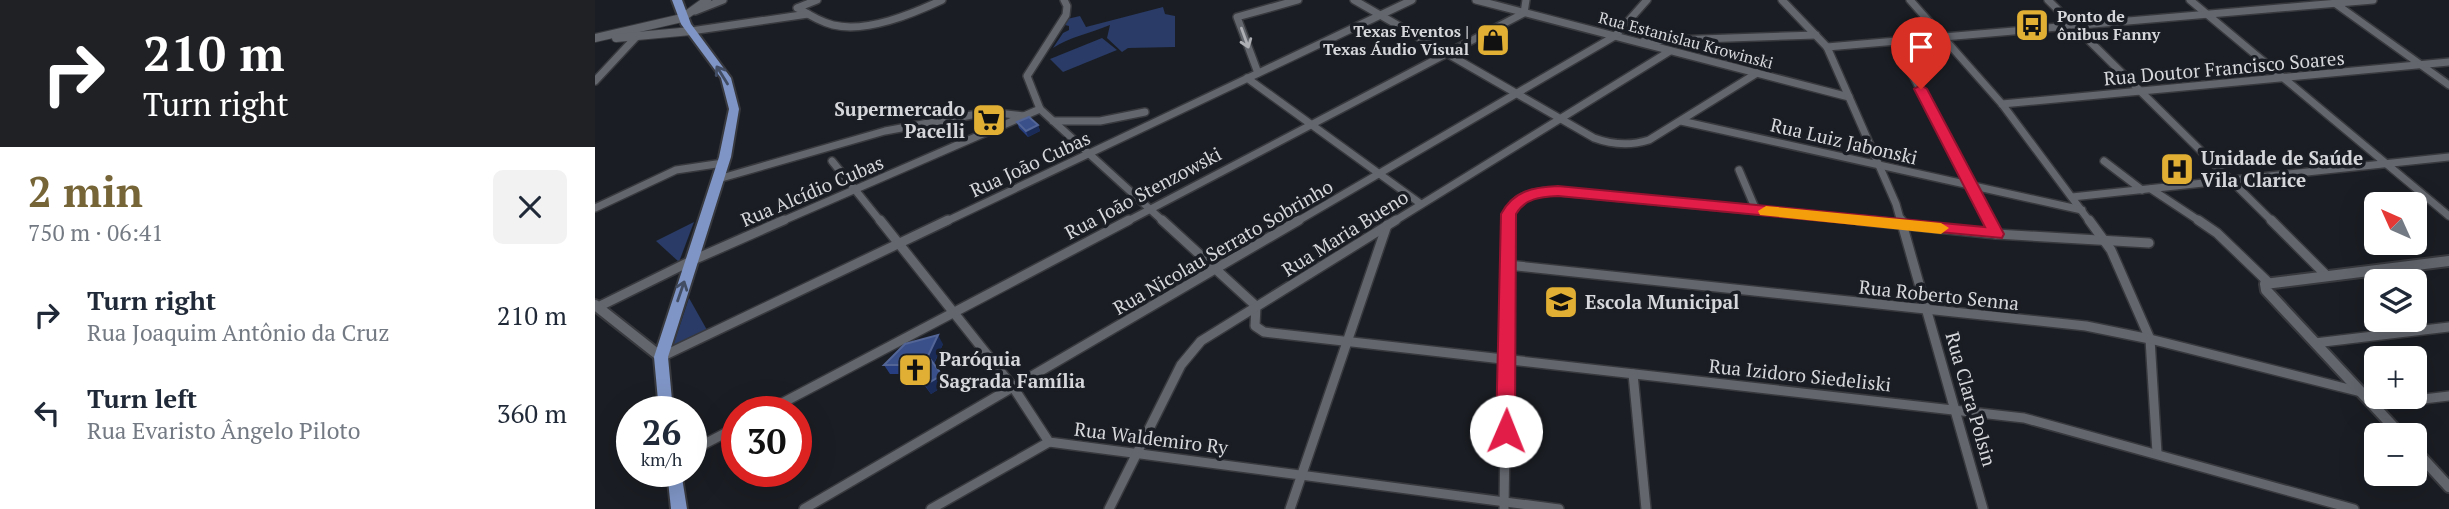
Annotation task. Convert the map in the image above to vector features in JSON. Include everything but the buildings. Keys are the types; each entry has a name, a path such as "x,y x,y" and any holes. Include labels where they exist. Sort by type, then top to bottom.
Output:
{"main road":[{"path":"665,396 661,357 733,124 732,95 722,72 691,31 687,15 677,0"},
{"path":"676,487 679,509"}],"street":[{"path":"687,15 707,0"},
{"path":"595,39 687,15 723,0"},
{"path":"772,19 817,0"},
{"path":"798,8 829,23 849,26 917,10 942,0"},
{"path":"1064,0 1067,6 1066,15 1027,76 1040,109 1256,306"},
{"path":"1258,73 1237,17 1298,0"},
{"path":"1354,0 1594,138 1613,144 1649,141 1757,73"},
{"name":"Rua João Cubas","path":"661,357 1412,0"},
{"name":"Rua Estanislau Krowinski","path":"1476,0 1849,97"},
{"path":"1524,13 1526,0"},
{"name":"Rua Nicolau Serrato Sobrinho","path":"804,509 1615,36 1647,0"},
{"name":"Rua Clara Polsin","path":"1782,0 1827,47 1903,225 1983,509"},
{"path":"1910,0 2002,104 2105,241 2150,339 2157,453"},
{"path":"2048,0 2326,275"},
{"path":"2190,0 2449,216"},
{"path":"1827,47 2373,0"},
{"path":"2333,2 2449,85"},
{"name":"Rua João Stenzowski","path":"796,396 1524,13"},
{"path":"595,39 691,31 808,14"},
{"path":"1635,41 1816,36"},
{"path":"595,80 636,37"},
{"name":"Rua Maria Bueno","path":"1109,509 1181,365 1193,348 1256,306 1670,51"},
{"name":"Rua Doutor Francisco Soares","path":"2002,104 2449,62"},
{"path":"1908,65 1996,234"},
{"path":"1247,78 1421,204"},
{"name":"Rua Alcídio Cubas","path":"597,306 691,261 1040,109"},
{"path":"718,179 885,131 988,112 1024,116"},
{"path":"1053,121 1100,121 1145,112"},
{"name":"Rua Luiz Jabonski","path":"1681,121 2082,210"},
{"path":"2072,197 2449,157"},
{"name":"Rua Waldemiro Ry","path":"832,161 1013,387 1049,442 1504,505 1559,509"},
{"path":"2104,161 2217,233 2268,282"},
{"path":"595,208 675,170 723,163"},
{"path":"1739,170 1756,210"},
{"path":"1504,505 1508,214 1514,203 1527,195 1558,191 1996,234 2149,243"},
{"path":"1290,509 1387,225"},
{"path":"2268,282 2449,261"},
{"name":"Rua Roberto Senna","path":"1508,265 2086,326 2150,339 2361,392"},
{"path":"2268,282 2265,284 2266,290 2364,395"},
{"path":"597,306 661,357"},
{"name":"Rua Izidoro Siedeliski","path":"1256,306 1255,326 1265,332 1956,410 2049,423 2354,509"},
{"path":"2315,343 2449,327"},
{"path":"1633,374 1646,509"},
{"path":"2427,399 2449,396"},
{"path":"2378,409 2390,423"},
{"path":"930,509 1049,442"},
{"path":"2427,460 2444,474 2449,486"}],"shaded area":[{"path":"1163,7 1165,14 1175,16 1175,47 1128,48 1122,52 1107,38 1110,25 1053,48 1063,33 1069,30 1069,26 1065,25 1067,19 1080,16 1086,27"},
{"path":"1102,38 1117,50 1063,72 1050,59"},
{"path":"694,222 679,262 656,241"},
{"path":"689,298 707,330 673,346"}],"slow traffic":[{"path":"1766,211 1941,228"}],"place":[{"name":"Ponto de ônibus Fanny","path":"2032,25"},
{"name":"Texas Eventos | Texas Áudio Visual","path":"1493,40"},
{"name":"Supermercado Pacelli","path":"989,120"},
{"name":"Unidade de Saúde Vila Clarice","path":"2177,169"},
{"name":"Escola Municipal","path":"1561,302"},
{"name":"Paróquia Sagrada Família","path":"915,370"}],"route":[{"path":"1506,431 1508,214 1514,203 1535,192 1558,191 1996,234 1921,89"}]}
